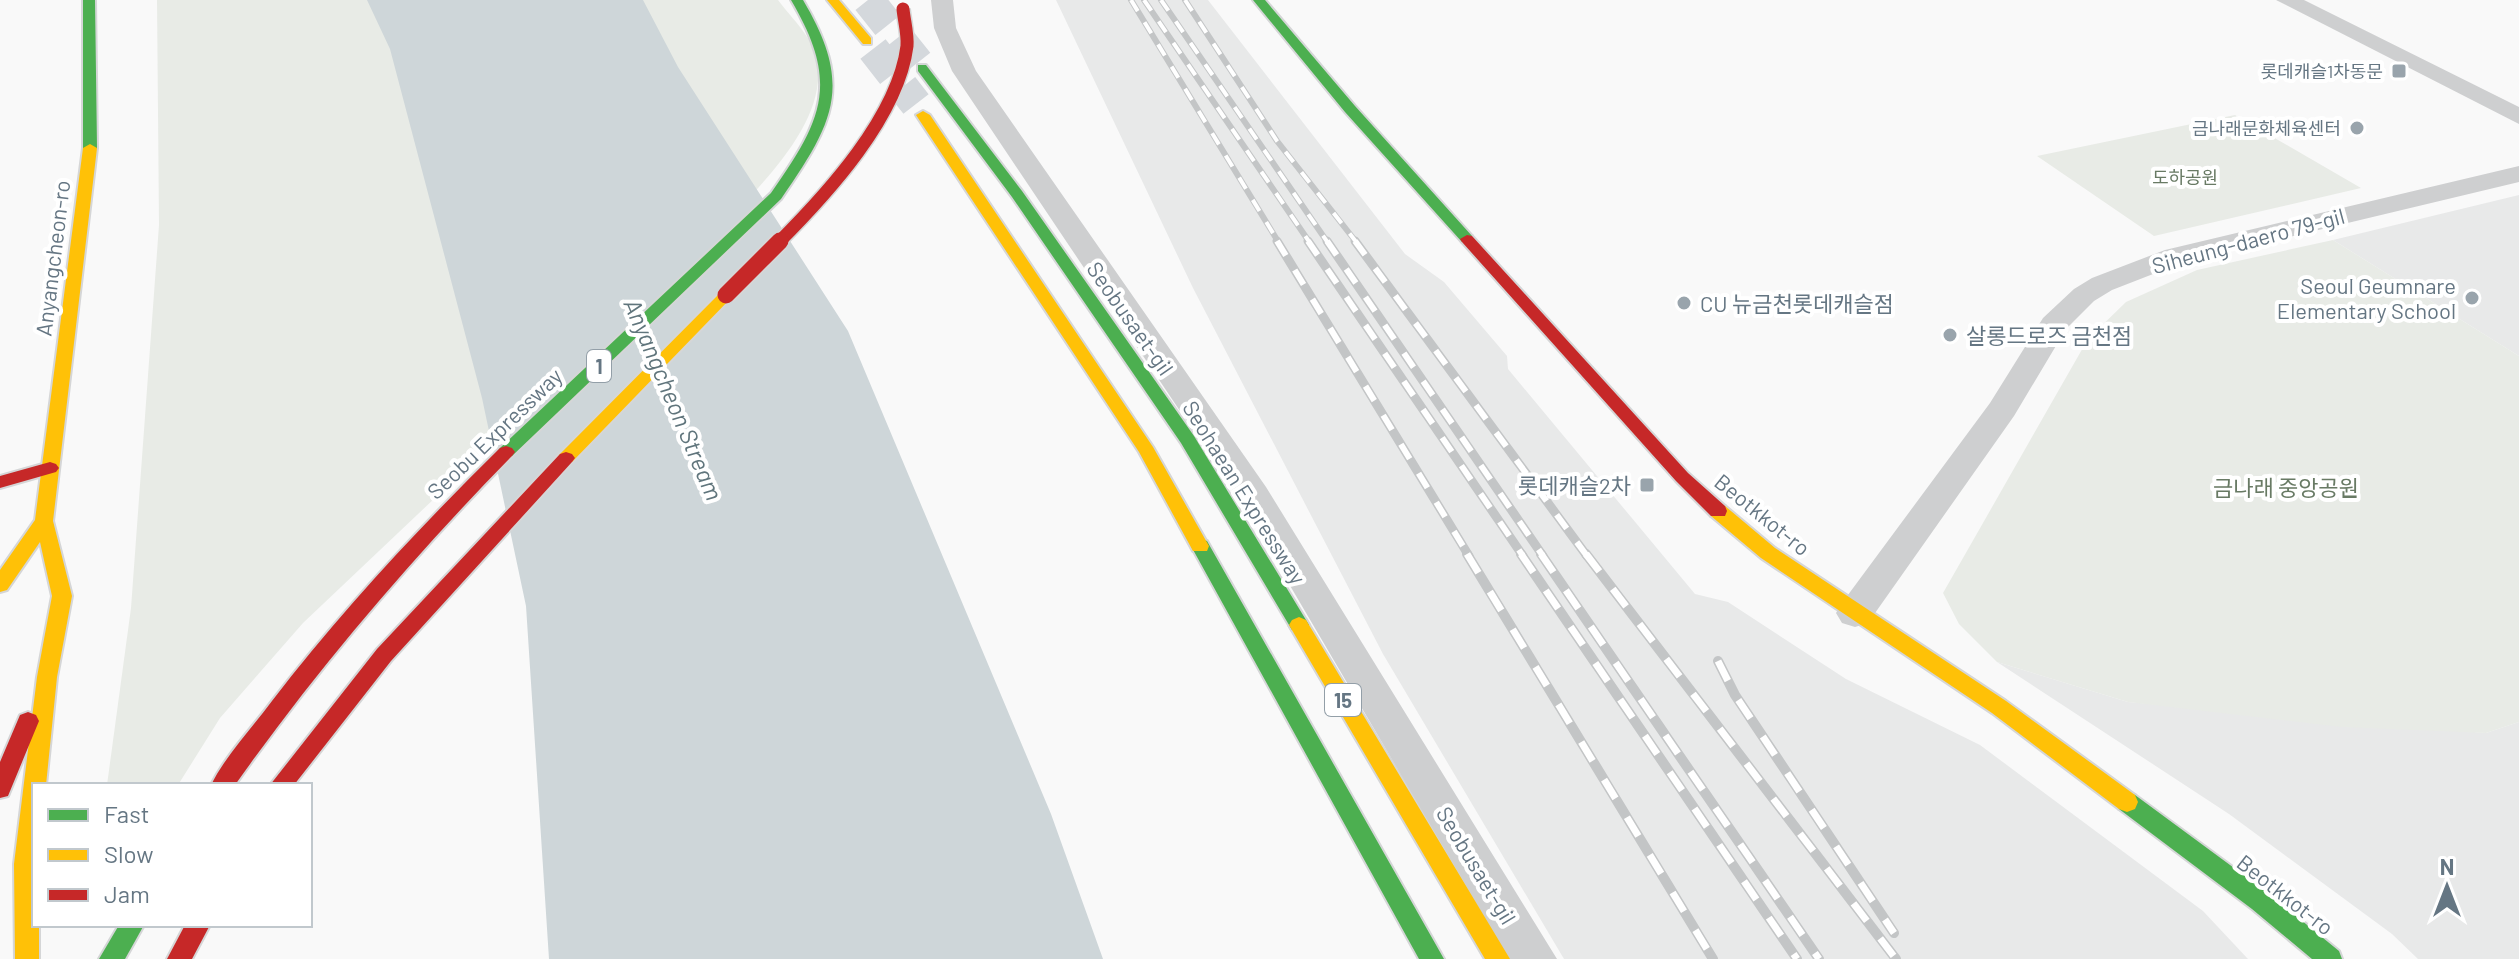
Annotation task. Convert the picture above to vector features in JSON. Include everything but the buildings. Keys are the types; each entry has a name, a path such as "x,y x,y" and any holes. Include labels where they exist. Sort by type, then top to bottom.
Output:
{"main road":[{"name":"Anyangcheon-ro","path":"35,783 47,677 62,596 44,521 90,147 89,0"},
{"name":"Seobu Expressway","path":"223,783 254,737 328,641 421,536 776,196 794,173 822,123 831,86 824,40 797,0"},
{"path":"833,0 867,41"},
{"name":"Beotkkot-ro","path":"1259,0 1350,109 1682,477 1724,517 1768,553 1999,707 2260,901 2330,959"},
{"name":"1","path":"282,783 341,703 428,601 815,208 850,168 877,128 903,59 909,21 902,4"},
{"name":"Seohaean Expressway","path":"922,68 1017,194 1188,440 1498,959"},
{"name":"15","path":"916,104 1147,451 1432,959"},
{"path":"0,482 50,468"},
{"name":"Anyangcheon-ro","path":"0,585 44,521"},
{"path":"0,789 47,677"},
{"path":"27,959 26,864 32,811"},
{"path":"111,959 131,927"},
{"path":"179,959 197,927"}],"street":[{"name":"Seobusaet-gil","path":"942,0 941,17 946,37 964,71 1254,495 1534,959"},
{"path":"2287,0 2519,117"},
{"name":"Siheung-daero 79-gil","path":"1855,613 2003,409 2054,324 2084,295 2102,284 2175,256 2519,174"}],"shaded area":[{"path":"1056,0 1208,0 1405,254 1444,282 1507,356 1508,369 1695,594 1728,602 1846,679 1980,745 2203,911 2248,959 1564,959 1383,654 1193,288"},
{"name":"Seoul Geumnare Elementary School","path":"2519,195 2519,356 2333,240"},
{"path":"1997,662 2128,702 2486,733 2519,722 2519,959 2418,959 2392,934 2229,814"}],"green space":[{"path":"157,0 778,0 814,50 818,74 815,99 791,147 756,191 303,623 220,718 179,783 107,783 131,608 159,225"},
{"name":"도하공원","path":"2235,115 2361,188 2154,236 2037,156"},
{"name":"금나래 중앙공원","path":"2333,240 2519,356 2519,722 2486,733 2342,727 2128,702 1997,662 1959,624 1943,593 2088,339 2126,302 2197,270"}],"water":[{"name":"Anyangcheon Stream","path":"367,0 643,0 678,67 848,331 1051,814 1103,959 549,959 526,606 482,398 390,49"}],"tunnel":[{"path":"868,0 922,68"},
{"path":"873,49 916,104"}],"railway":[{"path":"1131,0 1279,243"},
{"path":"1144,0 1310,243"},
{"path":"1161,0 1328,243"},
{"path":"1185,0 1277,141 1357,243"},
{"path":"1277,241 1469,556"},
{"path":"1308,241 1523,556"},
{"path":"1327,241 1543,556"},
{"path":"1355,241 1587,556"},
{"path":"1467,554 1713,959"},
{"path":"1521,554 1797,959"},
{"path":"1541,554 1819,959"},
{"path":"1586,554 1896,959"},
{"path":"1718,661 1735,695 1894,933"}],"traffic: fast":[{"path":"89,0 90,148"},
{"path":"506,452 776,196 794,170 820,123 828,78 824,54 814,28 797,0"},
{"path":"1259,0 1350,109 1467,239"},
{"path":"922,68 1017,194 1188,440 1299,625"},
{"path":"1200,546 1432,959"},
{"path":"2127,802 2260,901 2330,959"},
{"path":"111,959 131,927"}],"traffic: slow":[{"path":"833,0 867,41"},
{"path":"923,115 1147,451 1200,546"},
{"path":"35,783 47,677 62,596 44,521 90,148"},
{"path":"566,458 726,295"},
{"path":"1718,511 1768,553 1999,707 2127,802"},
{"path":"0,585 44,521"},
{"path":"1299,625 1498,959"},
{"path":"27,959 26,864 32,811"}],"traffic: jam":[{"path":"726,295 815,203 848,164 876,123 897,82 907,44 903,9"},
{"path":"1467,239 1682,477 1718,511"},
{"path":"223,783 287,697 356,612 506,452"},
{"path":"283,783 384,655 566,458"},
{"path":"0,482 50,468"},
{"path":"0,789 28,721"},
{"path":"179,959 197,927"}],"place":[{"name":"롯데캐슬1차동문","path":"2399,71"},
{"name":"금나래문화체육센터","path":"2357,128"},
{"name":"Seoul Geumnare Elementary School","path":"2472,298"},
{"name":"CU 뉴금천롯데캐슬점","path":"1684,303"},
{"name":"살롱드로즈 금천점","path":"1950,335"},
{"name":"롯데캐슬2차","path":"1647,485"}]}
